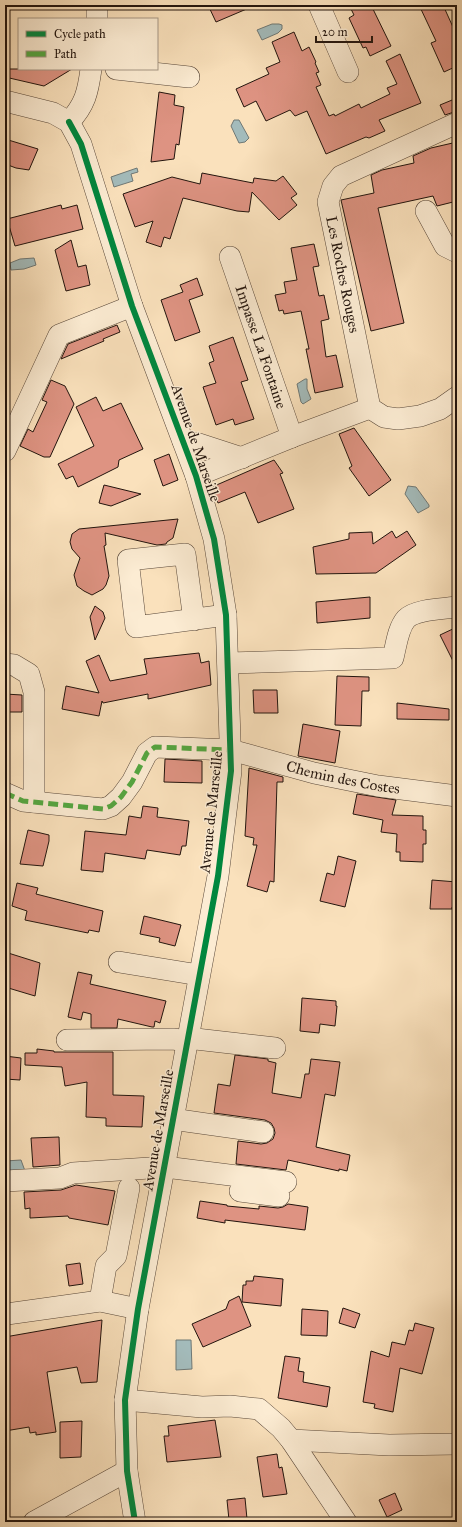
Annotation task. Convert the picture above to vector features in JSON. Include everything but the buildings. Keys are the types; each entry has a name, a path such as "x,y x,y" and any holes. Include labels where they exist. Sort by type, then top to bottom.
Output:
{"street":[{"path":"96,18 98,5"},
{"path":"319,5 348,72"},
{"path":"5,101 54,113 69,122 78,112 86,97 91,70"},
{"path":"124,70 188,78"},
{"name":"Avenue de Marseille","path":"69,122 81,144 132,306 196,476 214,539 226,615 232,771 218,876 138,1309 125,1400 127,1471 135,1522"},
{"name":"Les Roches Rouges","path":"370,408 328,202 333,186 341,176 457,123"},
{"path":"426,211 445,246 457,252"},
{"name":"Impasse La Fontaine","path":"230,257 292,437"},
{"path":"5,451 59,335 132,306"},
{"path":"196,476 292,437 370,408 384,417 398,419 440,410 457,397"},
{"path":"183,441 199,444 242,458"},
{"path":"228,663 393,658 400,632 406,620 417,613 457,607"},
{"path":"194,620 226,615"},
{"path":"5,664 14,665 30,674 34,692 34,802 23,801 5,793"},
{"name":"Chemin des Costes","path":"34,802 103,809 111,806 121,797 132,782 147,753 155,746 231,750 314,773 378,786 457,796"},
{"path":"119,962 199,975"},
{"path":"67,1040 173,1039 275,1048"},
{"path":"172,1119 263,1132"},
{"path":"5,1181 60,1178 73,1173 164,1174 282,1189"},
{"path":"100,1301 106,1266 116,1256 129,1188"},
{"path":"7,1314 100,1301 138,1309"},
{"path":"125,1400 202,1407 230,1406 259,1409 281,1428 291,1440 346,1522"},
{"path":"291,1440 389,1445 457,1444"},
{"path":"34,1522 127,1471"}],"water":[{"path":"272,24 282,25 282,29 278,33 262,40 257,30"},
{"path":"234,120 239,120 249,138 245,142 239,143 231,126"},
{"path":"137,168 138,172 131,174 133,181 114,187 111,177"},
{"path":"34,258 36,265 24,269 11,270 10,263 20,259"},
{"path":"307,379 307,389 311,399 303,404 301,402 297,384"},
{"path":"408,486 416,487 429,507 418,513 405,494"},
{"path":"21,1160 25,1171 5,1172 5,1161"},
{"path":"176,1340 191,1340 192,1369 176,1370"}],"marked path":[{"path":"5,793 23,801 103,809 111,806 121,797 132,782 147,753 155,747 231,750"}],"cycle path":[{"path":"69,122 81,144 132,306 196,476 214,539 226,615 231,771 218,876 138,1309 125,1400 127,1471 135,1522"}]}
